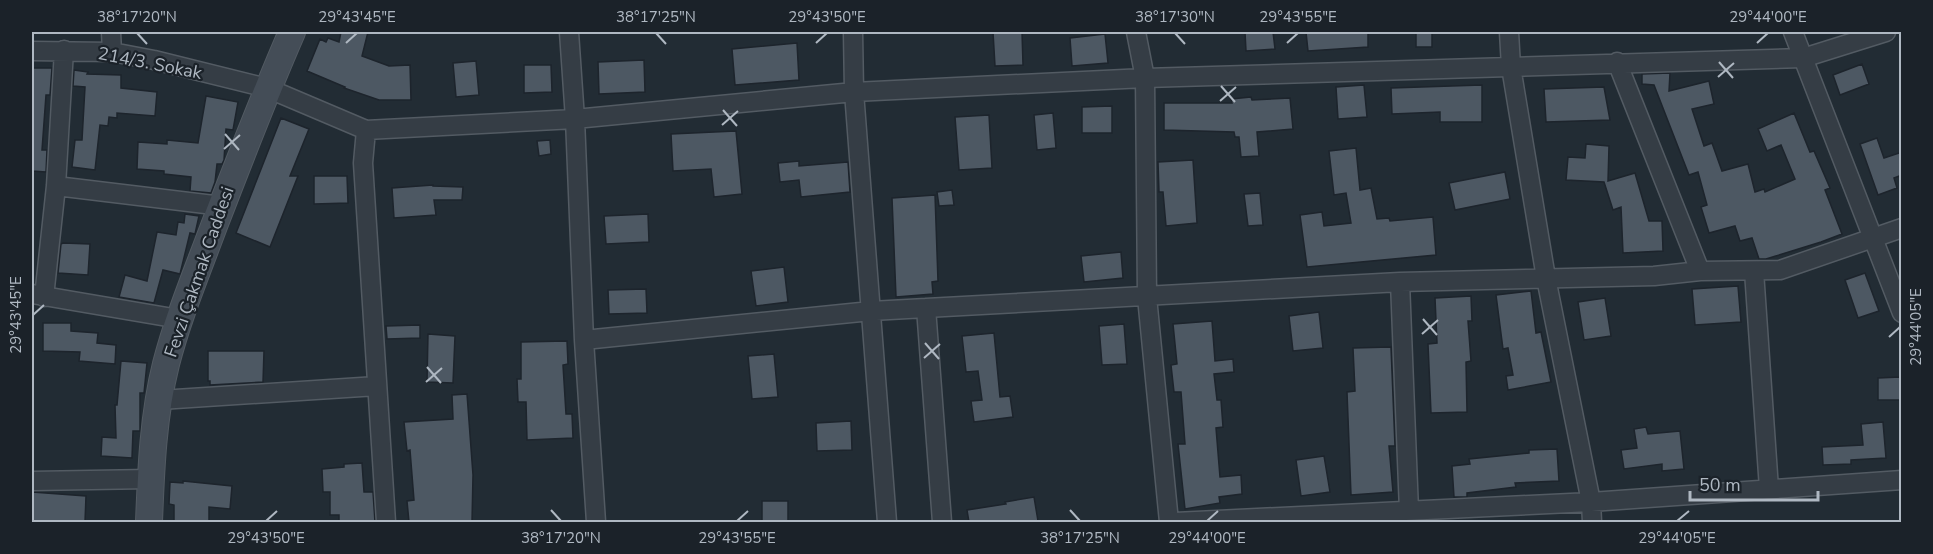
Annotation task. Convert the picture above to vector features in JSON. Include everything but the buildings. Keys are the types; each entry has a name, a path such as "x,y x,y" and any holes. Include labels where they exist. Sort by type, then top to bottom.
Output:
{"main road":[{"name":"Fevzi Çakmak Caddesi","path":"149,522 150,479 160,400 166,365 179,319 267,88 292,32"}],"street":[{"path":"111,32 112,52"},
{"path":"569,32 584,340 596,522"},
{"path":"853,32 854,92 887,522"},
{"path":"1136,32 1145,78 1148,297 1169,522"},
{"path":"1509,32 1511,67 1546,278 1591,502 1592,522"},
{"path":"1792,32 1902,312"},
{"path":"386,522 363,163 366,130 575,119 854,92 1145,78 1803,58 1886,32"},
{"path":"64,50 56,186 38,295 179,319"},
{"name":"214/3. Sokak","path":"32,51 112,52 154,60 267,88 366,130"},
{"path":"1617,62 1700,271"},
{"path":"56,186 222,206"},
{"path":"584,340 871,311 1400,282 1654,276 1700,271 1780,270 1902,228"},
{"path":"1754,271 1769,489"},
{"path":"1400,282 1409,511"},
{"path":"926,308 942,522"},
{"path":"160,400 377,386"},
{"path":"32,481 150,479"},
{"path":"1175,522 1591,502 1902,480"}]}
